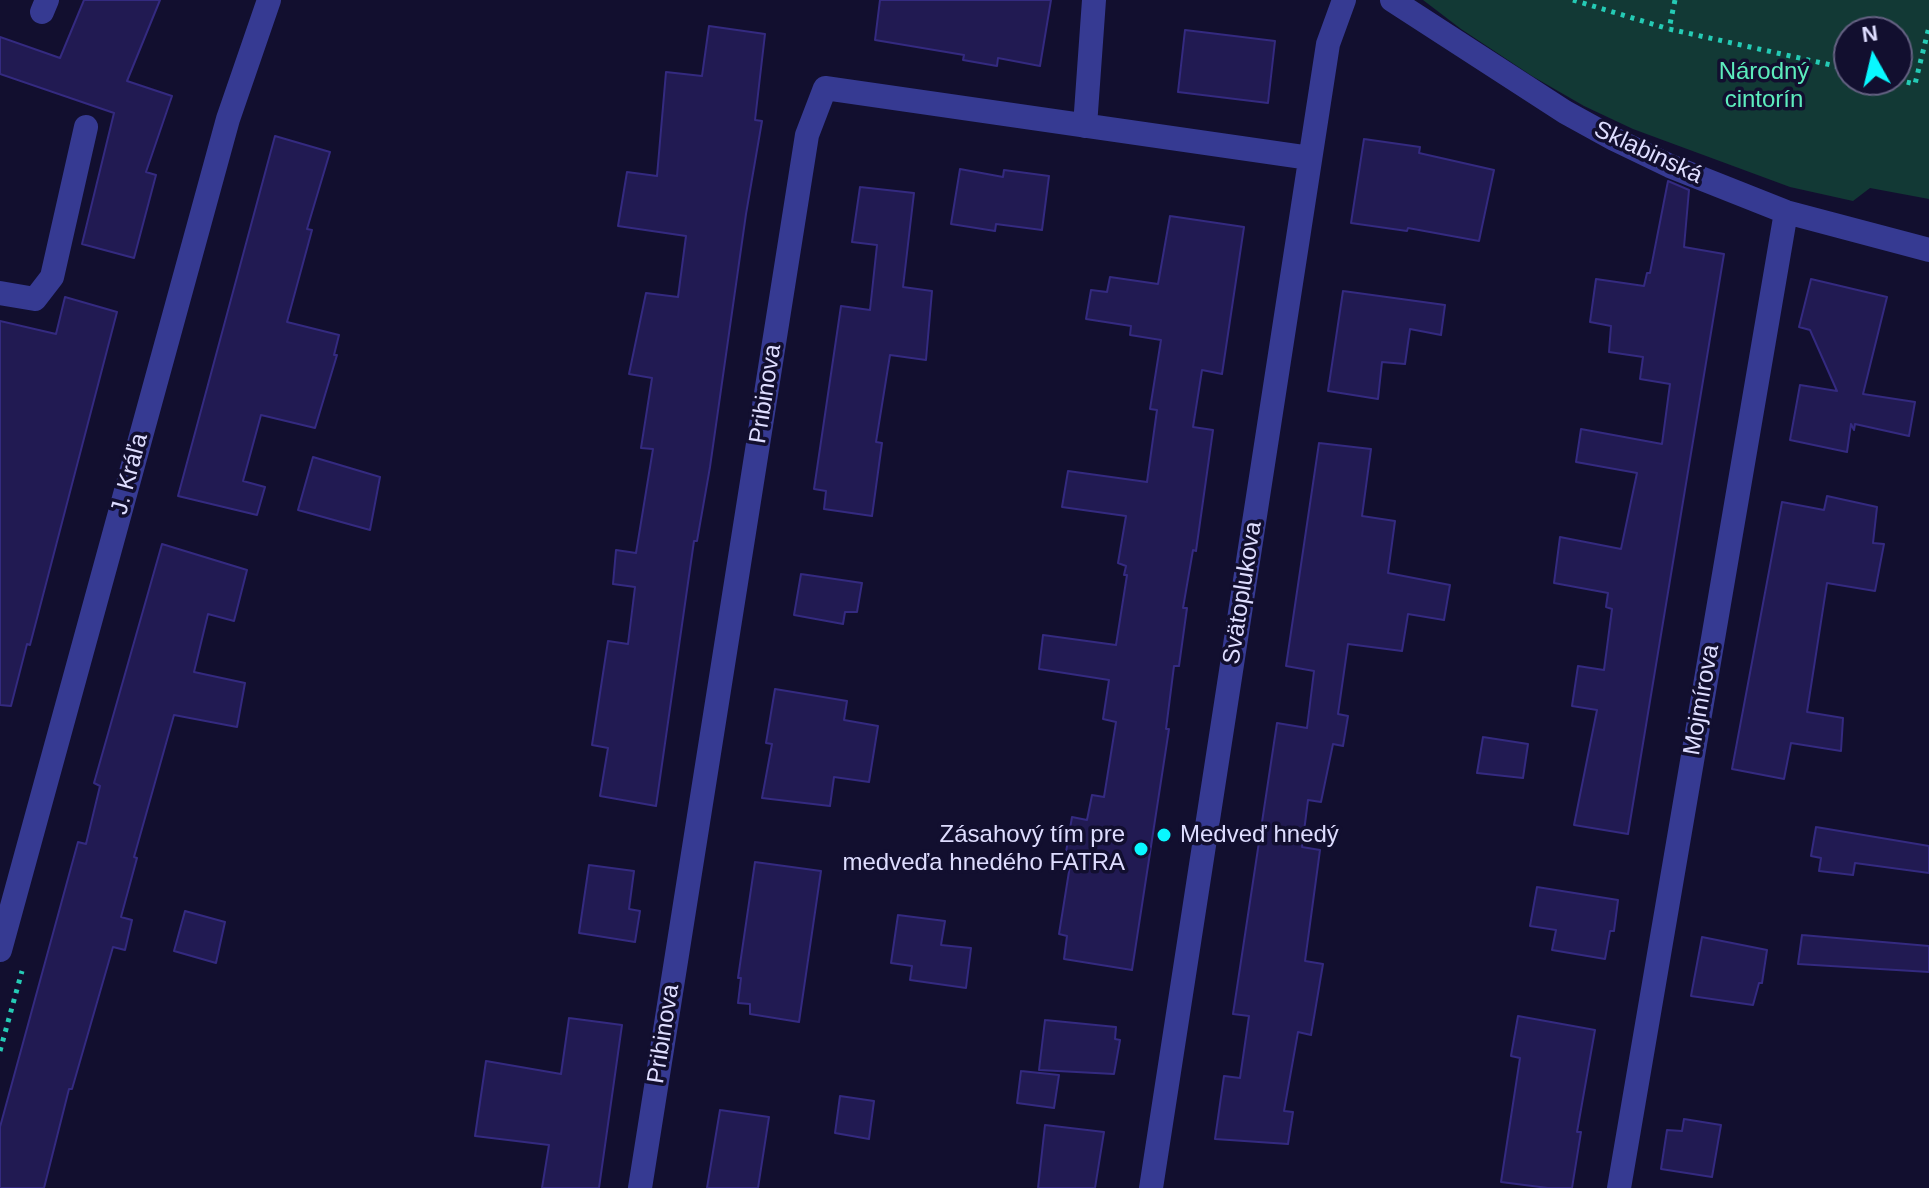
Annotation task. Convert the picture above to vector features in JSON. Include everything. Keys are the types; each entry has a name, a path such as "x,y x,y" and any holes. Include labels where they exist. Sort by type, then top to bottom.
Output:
{"street":[{"name":"J. Kráľa","path":"0,950 228,119 269,0"},
{"path":"1085,126 1094,0"},
{"name":"Svätoplukova","path":"1151,1188 1328,44 1344,0"},
{"name":"Sklabinská","path":"1392,0 1565,112 1670,166 1786,212 1929,250"},
{"name":"Pribinova","path":"640,1188 807,135 825,88 1310,158"},
{"path":"0,293 35,299 52,277 86,127"},
{"name":"Mojmírova","path":"1619,1188 1786,212"}],"path":[{"path":"1573,0 1669,29 1833,65"},
{"path":"1669,29 1675,0"},
{"path":"1913,84 1929,27"}],"green space":[{"name":"Národný cintorín","path":"1423,0 1929,0 1929,199 1870,188 1853,201 1790,187 1633,129 1584,106 1532,76"}],"building":[{"path":"84,0 160,0 127,81 172,96 146,172 156,175 134,258 82,244 114,113 0,74 0,37 60,58"},
{"path":"880,0 1051,0 1040,66 998,58 997,66 963,60 964,55 875,40"},
{"path":"709,26 765,34 755,120 762,121 710,467 697,541 694,541 656,806 600,796 608,748 592,745 608,641 628,644 635,587 613,584 616,550 636,553 653,449 641,448 652,378 629,374 646,293 678,297 686,236 618,226 627,172 657,176 666,72 702,76"},
{"path":"1185,30 1275,41 1268,103 1178,92"},
{"path":"275,136 330,152 307,229 312,230 287,322 339,335 334,355 337,355 315,428 261,415 243,481 265,487 257,515 178,496"},
{"path":"1364,139 1420,147 1419,153 1494,170 1479,241 1408,228 1407,231 1351,223"},
{"path":"960,169 1003,177 1004,170 1049,176 1042,230 996,224 995,231 951,224"},
{"path":"1668,181 1689,190 1684,247 1724,254 1628,834 1574,825 1597,710 1572,706 1578,666 1604,670 1612,609 1606,607 1608,593 1554,583 1560,537 1621,549 1637,473 1576,462 1581,429 1662,444 1670,384 1640,379 1643,357 1609,352 1611,326 1590,322 1596,279 1644,286 1647,273 1650,273"},
{"path":"860,187 914,193 903,287 932,291 926,360 890,355 876,442 882,443 872,516 824,509 826,491 814,489 841,306 870,310 877,245 852,242"},
{"path":"1170,216 1244,227 1222,374 1202,370 1193,427 1213,430 1196,551 1193,550 1183,608 1187,608 1179,666 1174,666 1166,729 1169,729 1132,970 1064,959 1067,936 1059,934 1071,859 1065,858 1072,817 1087,820 1092,795 1104,797 1116,722 1103,719 1109,680 1039,669 1043,635 1116,645 1127,575 1124,575 1126,566 1118,563 1126,516 1062,507 1068,471 1147,482 1157,410 1150,409 1161,340 1130,335 1131,326 1086,319 1091,290 1107,292 1110,277 1158,284"},
{"path":"1811,279 1887,297 1863,394 1915,402 1909,436 1855,424 1854,430 1851,424 1847,452 1790,440 1800,385 1837,391 1810,330 1799,327"},
{"path":"1343,291 1445,305 1441,335 1410,329 1405,364 1382,362 1378,399 1328,391"},
{"path":"65,297 117,312 30,645 27,644 11,706 0,705 0,321 56,334"},
{"path":"1319,443 1371,449 1362,516 1395,521 1388,573 1450,585 1444,620 1408,614 1402,651 1348,644 1338,714 1348,716 1343,746 1333,744 1321,802 1308,800 1302,847 1320,850 1305,961 1323,964 1311,1035 1298,1032 1284,1111 1293,1112 1288,1144 1215,1139 1224,1076 1240,1078 1249,1016 1233,1014 1277,723 1307,728 1314,671 1286,666"},
{"path":"313,457 380,477 370,530 298,510"},
{"path":"1827,496 1877,507 1873,543 1884,544 1875,591 1827,583 1807,712 1843,718 1841,751 1791,743 1784,779 1732,769 1782,502 1824,510"},
{"path":"162,544 247,570 234,621 208,614 194,672 245,683 237,727 174,715 134,857 137,858 121,917 132,920 125,950 113,947 72,1089 69,1089 44,1188 0,1188 0,1127 78,842 86,844 100,786 94,783"},
{"path":"801,574 862,583 857,612 845,612 843,624 794,615"},
{"path":"775,689 847,701 844,720 878,726 869,782 834,777 830,806 762,798 772,744 766,743"},
{"path":"1483,737 1528,744 1523,778 1477,773"},
{"path":"1816,827 1929,846 1929,873 1855,863 1853,875 1819,871 1821,858 1811,856"},
{"path":"755,862 821,871 799,1022 750,1014 750,1004 738,1003 741,978 738,978"},
{"path":"589,865 634,871 629,909 640,911 635,942 579,933"},
{"path":"1537,887 1618,900 1614,931 1610,931 1605,959 1552,950 1556,930 1530,926"},
{"path":"185,911 225,922 216,963 174,951"},
{"path":"898,915 945,921 941,945 971,948 966,988 910,980 912,966 891,963"},
{"path":"1802,935 1929,946 1929,972 1798,964"},
{"path":"1702,937 1767,950 1762,983 1759,983 1753,1005 1691,996"},
{"path":"1518,1016 1595,1030 1577,1132 1581,1132 1572,1188 1501,1182 1520,1058 1511,1056"},
{"path":"569,1018 622,1025 599,1188 542,1188 549,1145 475,1136 486,1061 561,1074"},
{"path":"1045,1020 1116,1027 1115,1039 1120,1040 1114,1074 1039,1070"},
{"path":"1021,1071 1059,1075 1054,1108 1017,1103"},
{"path":"840,1096 874,1101 869,1139 835,1133"},
{"path":"720,1110 769,1117 758,1188 707,1188"},
{"path":"1684,1119 1721,1125 1712,1177 1661,1169 1667,1130 1682,1131"},
{"path":"1045,1125 1104,1132 1095,1188 1038,1188"}],"place":[{"name":"Medveď hnedý","path":"1164,835"},
{"name":"Zásahový tím pre medveďa hnedého FATRA","path":"1141,849"}]}
